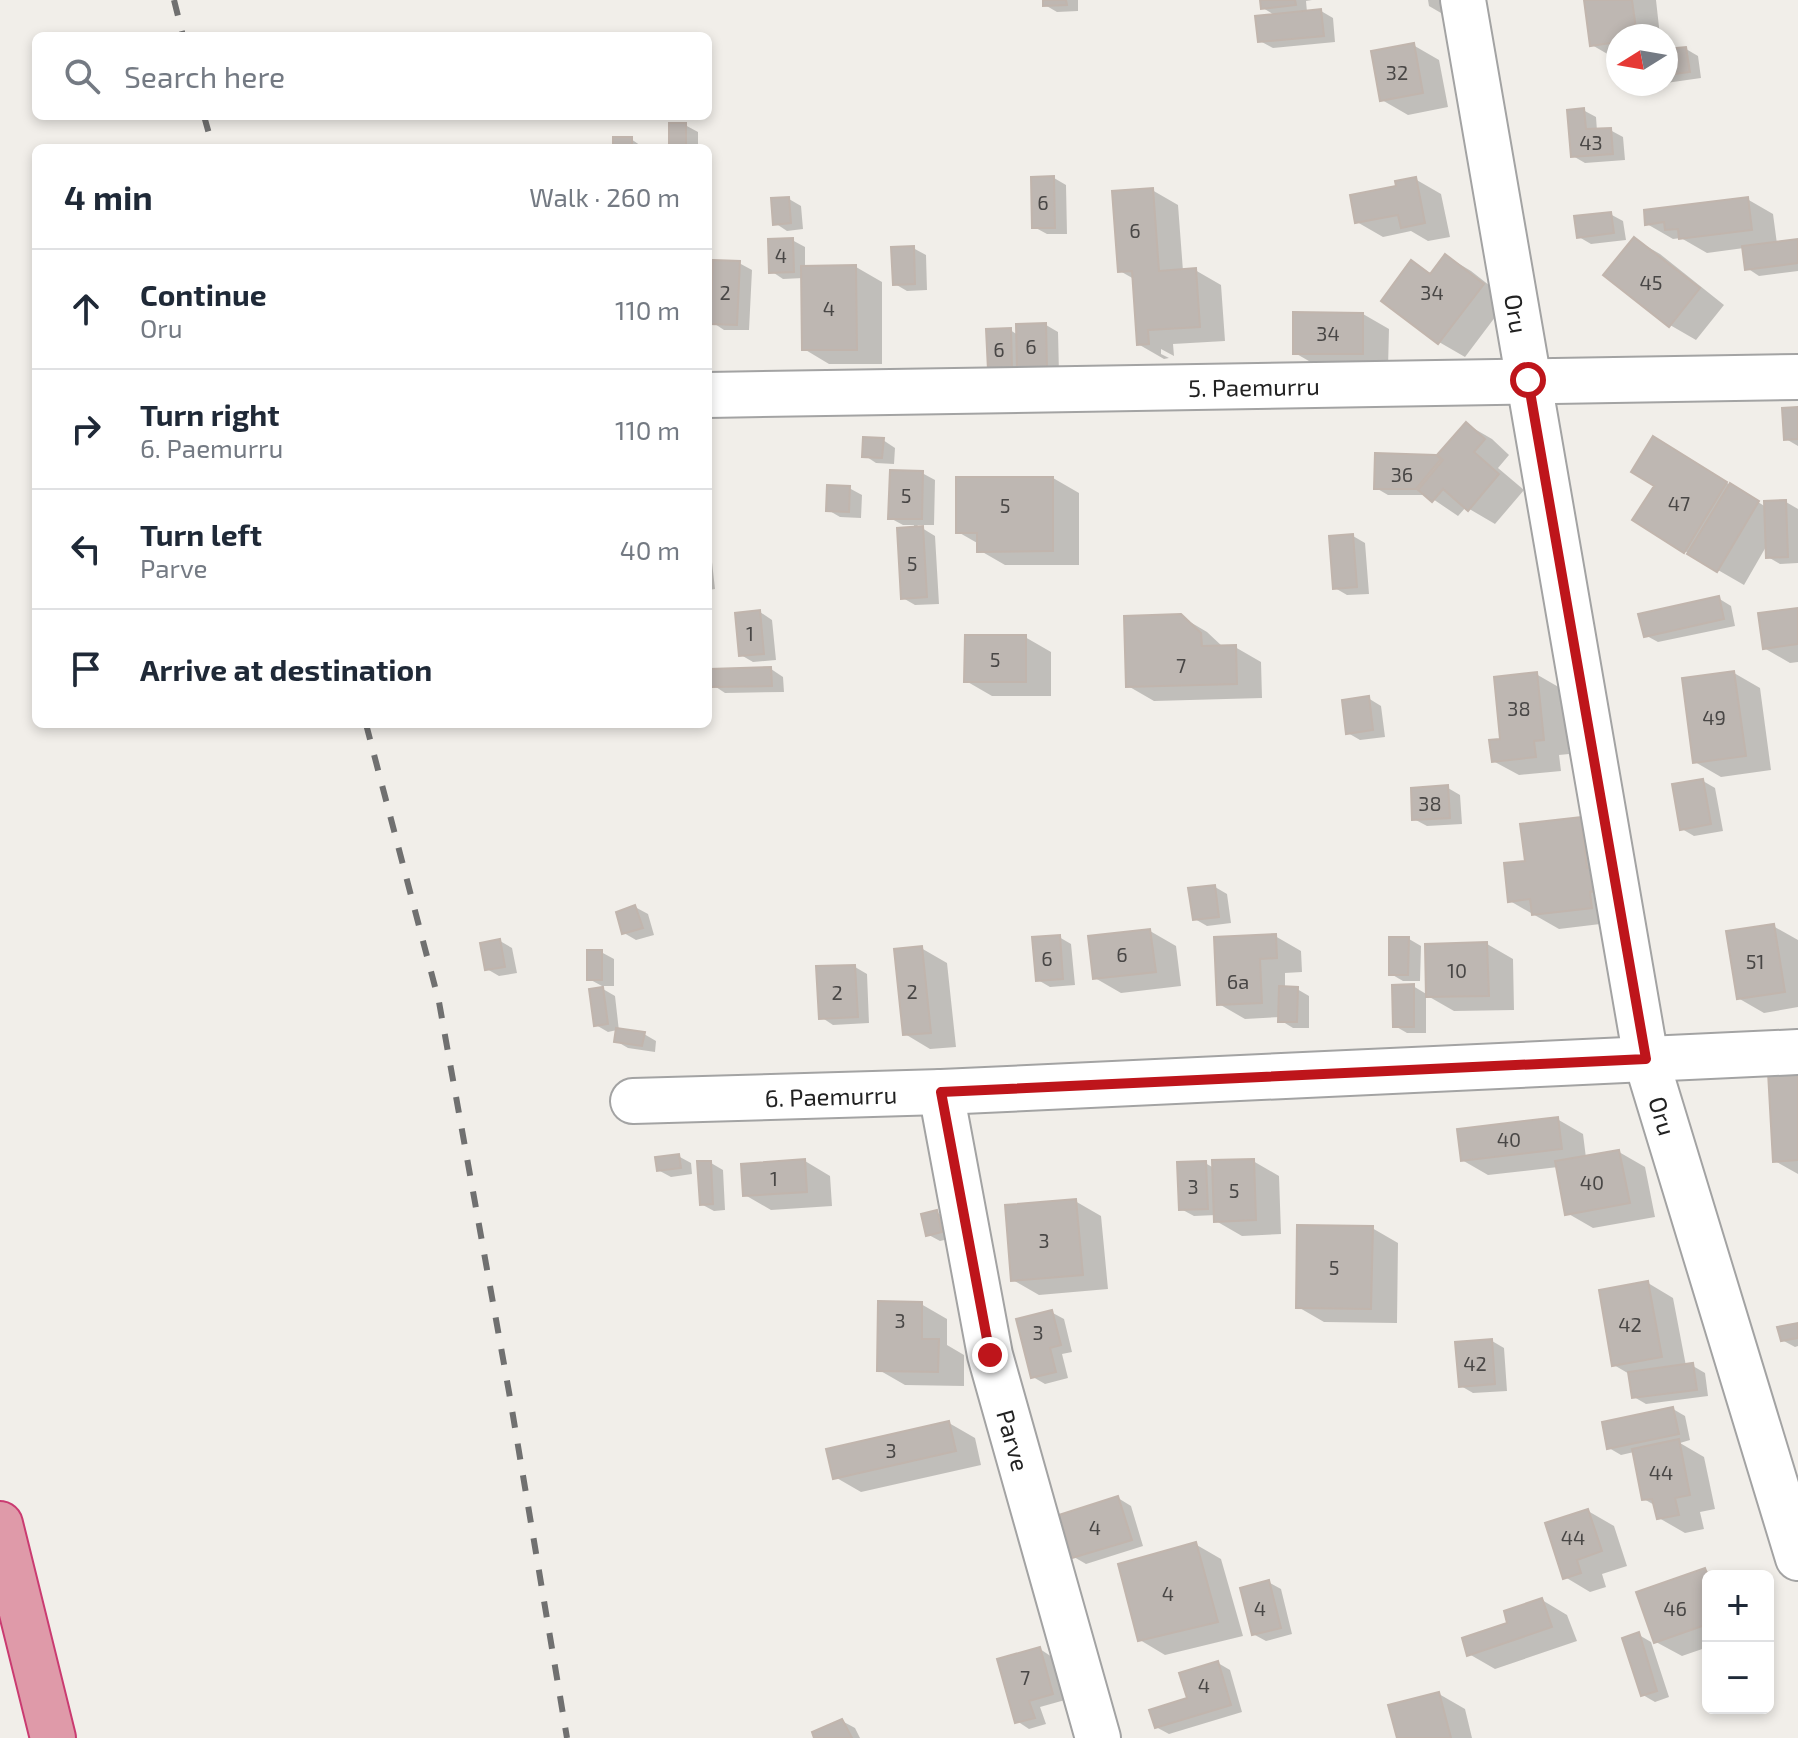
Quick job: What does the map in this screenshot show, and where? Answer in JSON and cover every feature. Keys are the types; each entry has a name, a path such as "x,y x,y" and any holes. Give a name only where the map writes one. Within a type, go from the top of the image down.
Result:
{"highway":[{"path":"0,1524 53,1738"}],"street":[{"name":"Oru","path":"1463,0 1646,1059 1798,1558"},
{"name":"5. Paemurru","path":"712,395 1798,377"},
{"name":"6. Paemurru","path":"633,1101 941,1092 1798,1052"},
{"name":"Parve","path":"941,1092 990,1355 1098,1738"}],"building":[{"path":"1043,0 1066,0 1067,5 1043,6"},
{"path":"1260,0 1295,0 1296,5 1261,9"},
{"path":"1584,0 1632,0 1635,24 1606,24 1606,44 1590,46"},
{"path":"1321,9 1324,36 1258,42 1255,16"},
{"path":"1414,43 1423,93 1380,101 1371,51"},
{"path":"1686,47 1690,72 1678,74 1678,48"},
{"path":"1584,108 1586,129 1611,128 1613,154 1571,157 1567,110"},
{"path":"669,123 686,123 686,144 669,144"},
{"path":"613,137 632,137 632,144 613,144"},
{"path":"1054,176 1055,228 1032,228 1031,177"},
{"path":"1416,177 1425,223 1401,228 1398,215 1355,223 1350,195 1396,186 1395,181"},
{"path":"1153,188 1159,271 1196,268 1200,327 1148,330 1149,344 1137,345 1132,271 1118,272 1112,191"},
{"path":"789,197 791,223 773,225 771,198"},
{"path":"1748,197 1752,230 1679,239 1678,229 1665,230 1664,222 1645,225 1644,210"},
{"path":"1611,212 1614,233 1577,238 1574,216"},
{"path":"1634,237 1700,288 1669,327 1603,275"},
{"path":"793,238 794,272 769,273 768,239"},
{"path":"1798,239 1798,263 1745,270 1742,246"},
{"path":"914,246 915,284 893,285 891,247"},
{"path":"1445,254 1484,284 1438,344 1381,301 1411,260 1430,274"},
{"path":"713,260 740,261 737,325 712,324"},
{"path":"856,265 857,350 802,350 801,266"},
{"path":"1293,312 1363,313 1363,354 1293,354"},
{"path":"1046,323 1047,368 1017,369 1016,324"},
{"path":"1011,328 1012,369 988,370 986,329"},
{"path":"1798,407 1798,439 1784,440 1782,408"},
{"path":"1466,422 1485,439 1474,452 1499,474 1468,511 1443,489 1432,502 1418,490 1443,460 1437,455"},
{"path":"1653,436 1727,482 1684,553 1632,520 1654,486 1631,472"},
{"path":"863,437 884,438 882,458 862,457"},
{"path":"1375,453 1436,455 1441,459 1416,489 1374,489"},
{"path":"890,470 923,471 922,519 888,519"},
{"path":"956,477 1053,477 1053,551 977,552 977,533 956,533"},
{"path":"1730,483 1759,501 1717,572 1687,554"},
{"path":"827,485 850,486 849,512 826,511"},
{"path":"1786,500 1788,557 1766,558 1764,501"},
{"path":"923,526 927,597 901,599 897,528"},
{"path":"1353,534 1357,587 1333,589 1329,536"},
{"path":"1719,596 1724,619 1644,637 1638,614"},
{"path":"1798,608 1798,644 1763,649 1758,613"},
{"path":"760,610 764,654 739,656 735,613"},
{"path":"1181,614 1201,633 1202,646 1236,645 1237,684 1126,687 1124,616"},
{"path":"965,635 1026,635 1026,682 964,682"},
{"path":"771,667 772,686 712,687 712,669"},
{"path":"1734,671 1746,756 1693,763 1682,678"},
{"path":"1537,672 1544,740 1534,741 1536,757 1492,762 1489,740 1500,739 1494,677"},
{"path":"1369,696 1373,730 1346,734 1342,700"},
{"path":"1703,779 1711,824 1680,830 1672,784"},
{"path":"1448,785 1450,818 1412,820 1411,788"},
{"path":"1581,817 1587,868 1597,867 1600,891 1590,892 1592,908 1532,915 1530,899 1508,902 1504,863 1525,861 1520,824"},
{"path":"1215,885 1219,917 1193,920 1188,888"},
{"path":"635,905 643,928 622,934 616,912"},
{"path":"1774,924 1785,992 1737,999 1726,931"},
{"path":"1150,929 1156,972 1093,979 1088,936"},
{"path":"1276,934 1277,958 1260,959 1262,1003 1217,1005 1214,937"},
{"path":"1060,935 1063,979 1036,981 1032,937"},
{"path":"1389,937 1409,937 1408,975 1389,975"},
{"path":"500,939 505,967 485,970 480,943"},
{"path":"1487,942 1489,996 1426,997 1425,944"},
{"path":"922,946 931,1033 903,1035 894,949"},
{"path":"587,950 602,950 602,980 587,980"},
{"path":"855,965 858,1017 819,1019 816,966"},
{"path":"1414,984 1414,1027 1393,1027 1392,985"},
{"path":"1279,986 1298,987 1297,1022 1278,1022"},
{"path":"603,987 608,1024 594,1026 589,989"},
{"path":"616,1028 645,1032 642,1046 614,1042"},
{"path":"1798,1070 1798,1160 1773,1162 1768,1072"},
{"path":"1558,1117 1562,1149 1461,1161 1457,1129"},
{"path":"1619,1150 1630,1203 1565,1215 1555,1161"},
{"path":"679,1154 681,1168 657,1171 655,1157"},
{"path":"805,1159 807,1192 743,1196 741,1164"},
{"path":"1254,1159 1256,1220 1214,1222 1212,1160"},
{"path":"697,1161 711,1161 713,1204 700,1205"},
{"path":"1206,1161 1208,1209 1179,1210 1177,1162"},
{"path":"1076,1199 1083,1275 1011,1281 1005,1205"},
{"path":"937,1210 942,1232 926,1236 921,1214"},
{"path":"1297,1225 1373,1226 1371,1309 1296,1308"},
{"path":"1648,1281 1662,1357 1612,1366 1599,1290"},
{"path":"878,1301 922,1302 922,1339 939,1339 938,1372 877,1371"},
{"path":"1052,1310 1061,1345 1050,1348 1056,1372 1031,1378 1016,1319"},
{"path":"1798,1323 1798,1338 1781,1341 1777,1327"},
{"path":"1492,1339 1495,1384 1459,1387 1455,1342"},
{"path":"1693,1363 1697,1390 1632,1398 1628,1372"},
{"path":"1673,1407 1679,1434 1607,1449 1602,1422"},
{"path":"949,1421 956,1451 833,1479 826,1449"},
{"path":"1679,1439 1690,1495 1675,1498 1679,1515 1657,1519 1652,1499 1642,1500 1632,1449"},
{"path":"1118,1496 1132,1540 1072,1558 1059,1515"},
{"path":"1588,1509 1602,1551 1577,1560 1581,1573 1563,1579 1545,1523"},
{"path":"1196,1542 1218,1622 1138,1641 1118,1564"},
{"path":"1705,1568 1702,1570 1702,1626 1654,1643 1636,1592"},
{"path":"1269,1580 1281,1628 1252,1635 1240,1588"},
{"path":"1542,1598 1552,1627 1467,1656 1462,1638 1507,1623 1504,1611"},
{"path":"1639,1632 1657,1691 1641,1696 1622,1638"},
{"path":"1040,1647 1053,1694 1029,1701 1035,1718 1015,1723 997,1659"},
{"path":"1218,1661 1231,1705 1155,1728 1149,1710 1187,1698 1179,1673"},
{"path":"1439,1692 1451,1738 1397,1738 1388,1705"},
{"path":"842,1719 852,1738 814,1738 812,1732"}],"railway":[{"path":"174,0 182,32"},
{"path":"205,120 212,144"},
{"path":"367,728 439,1002 567,1738"}],"route":[{"path":"990,1355 941,1092 1646,1059 1528,380"}]}
